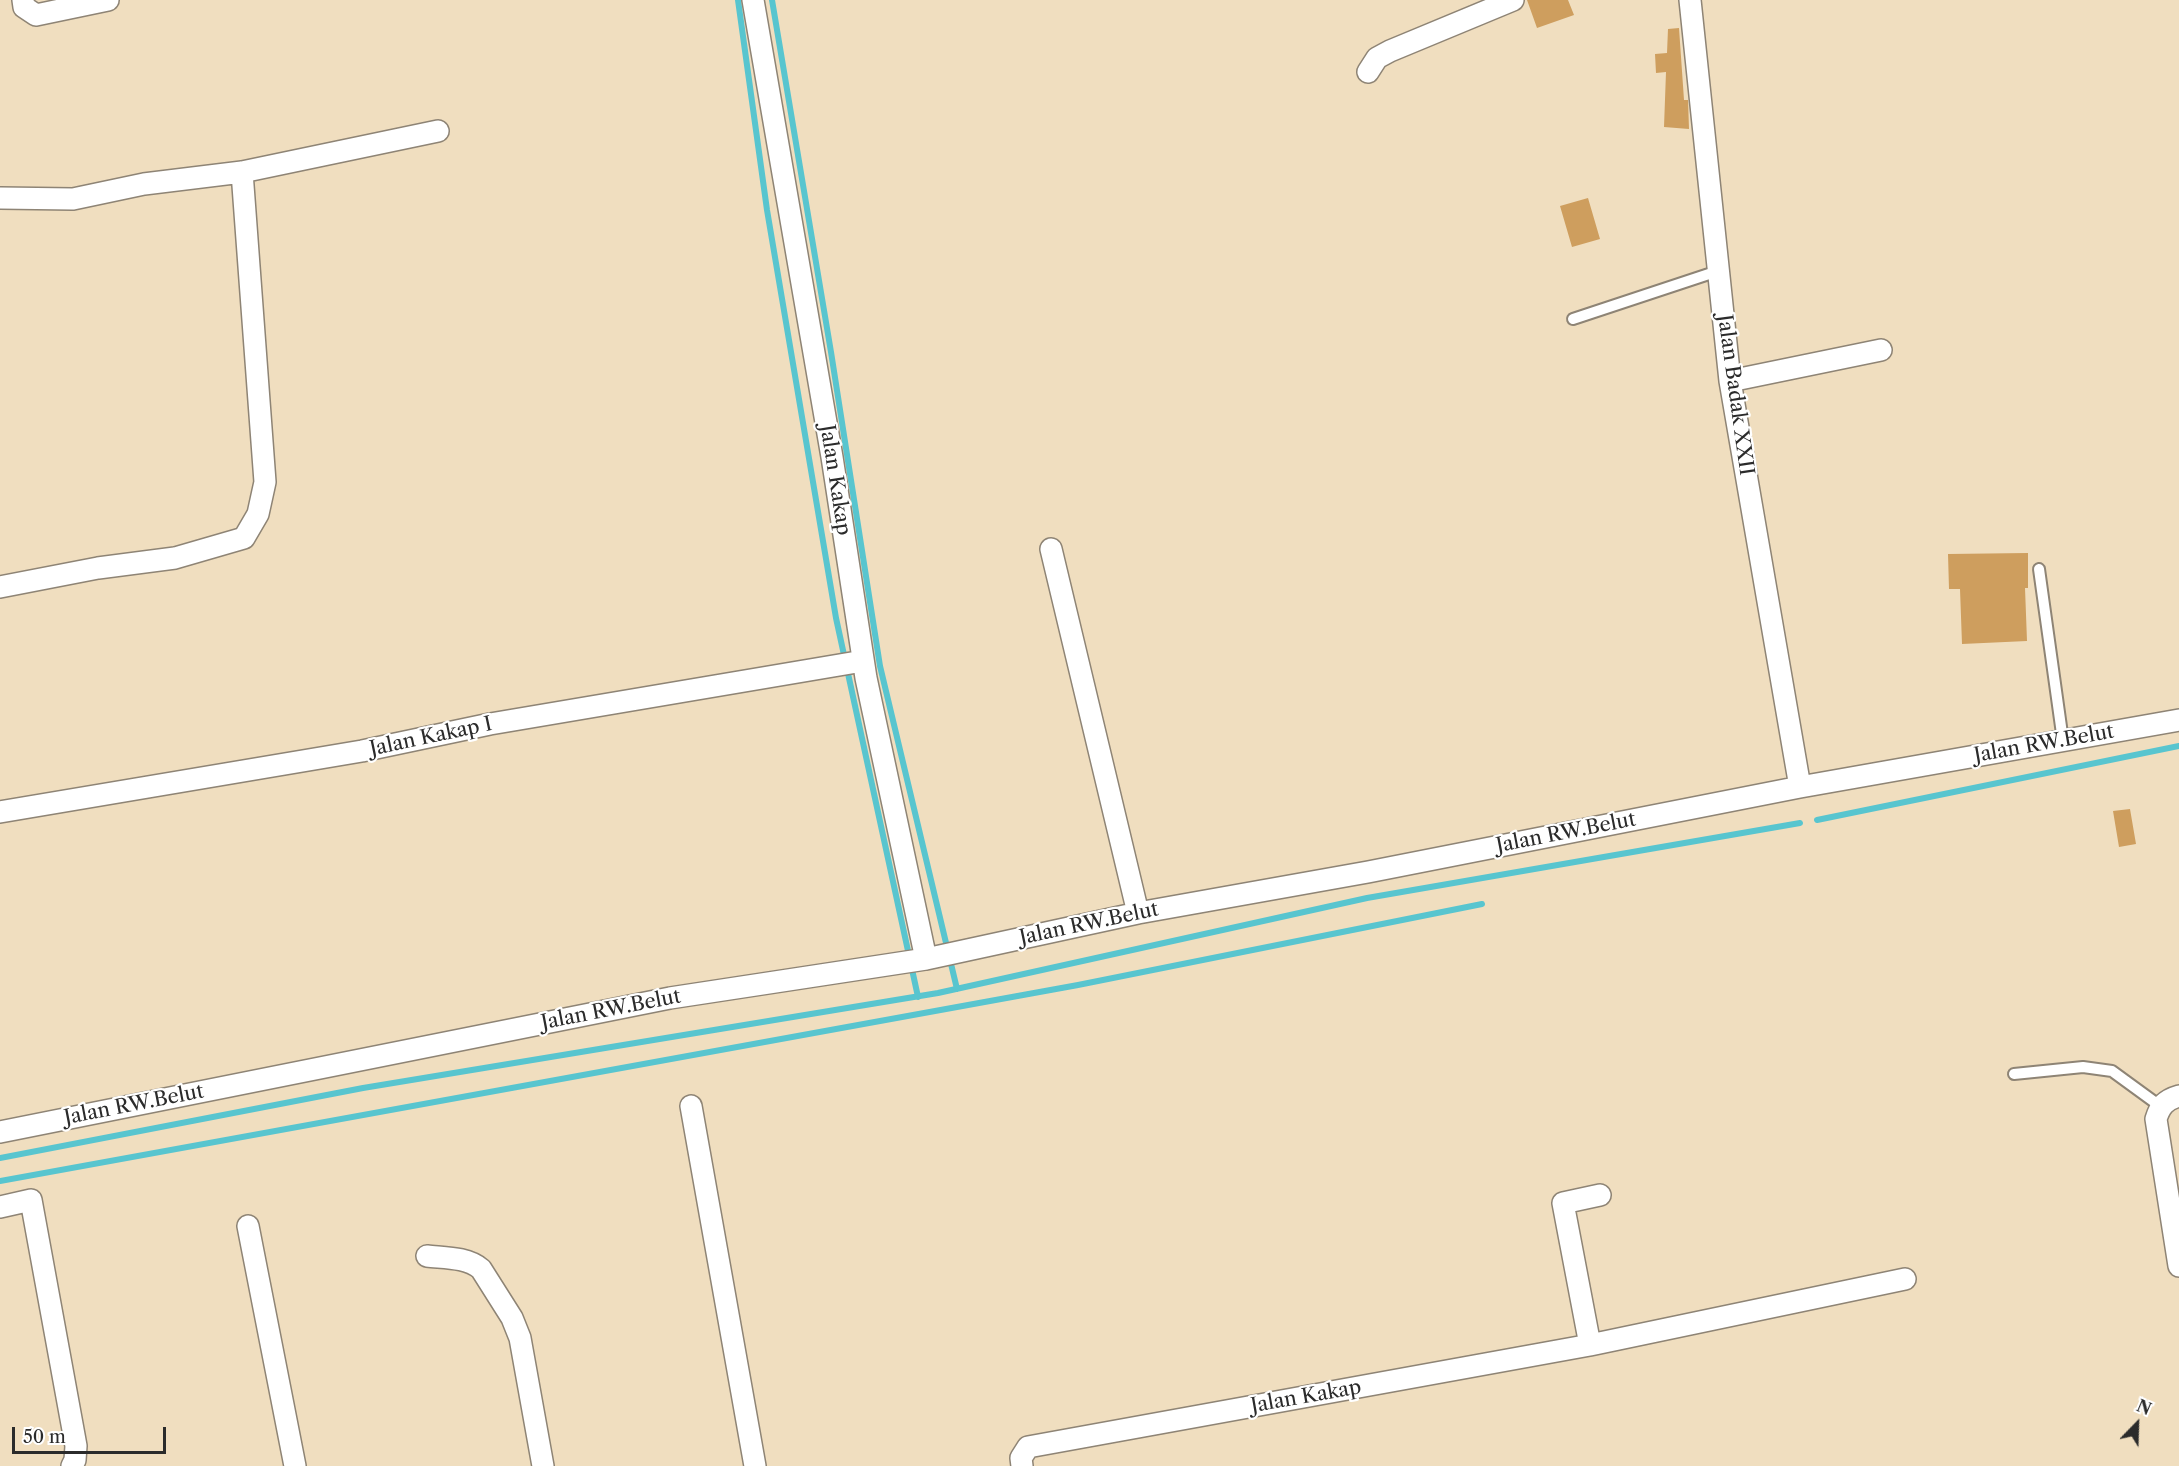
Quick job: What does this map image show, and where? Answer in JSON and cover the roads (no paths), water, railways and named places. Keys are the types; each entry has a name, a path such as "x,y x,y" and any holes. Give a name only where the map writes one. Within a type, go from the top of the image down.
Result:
{"street":[{"path":"23,0 24,7 36,15 108,0"},
{"name":"Jalan Kakap","path":"753,0 832,457 863,661 927,959"},
{"path":"1368,72 1377,58 1390,51 1513,0"},
{"name":"Jalan Badak XXII","path":"1690,0 1701,85 1730,381 1800,787"},
{"path":"0,198 73,200 144,184 242,172 438,131"},
{"path":"0,587 99,568 175,558 244,538 254,522 265,482 242,172"},
{"path":"1730,381 1881,350"},
{"path":"1051,549 1138,913"},
{"name":"Jalan Kakap I","path":"0,812 362,751 490,724 863,661"},
{"name":"Jalan RW.Belut","path":"0,1132 670,998 927,959 1138,913 1368,872 1800,787 2179,720"},
{"path":"2179,1096 2169,1099 2160,1106 2156,1119 2175,1225 2179,1266"},
{"path":"691,1106 755,1466"},
{"path":"1600,1195 1563,1203 1597,1344 1905,1279"},
{"path":"0,1207 31,1200 76,1446 72,1466"},
{"path":"248,1226 295,1466"},
{"path":"427,1256 469,1261 475,1264 481,1269 512,1318 520,1338 543,1466"},
{"name":"Jalan Kakap","path":"1022,1466 1021,1458 1028,1447 1597,1344"}],"lane":[{"path":"1573,319 1718,271"},
{"path":"2040,569 2063,741"},
{"path":"2014,1074 2083,1067 2112,1071 2160,1106"}],"waterway":[{"path":"738,0 767,210 836,618 918,997"},
{"path":"772,0 831,352 880,666 957,989"},
{"path":"1817,820 2179,746"},
{"path":"0,1158 363,1088 938,993 1367,898 1800,823"},
{"path":"0,1181 1078,985 1482,904"}]}
